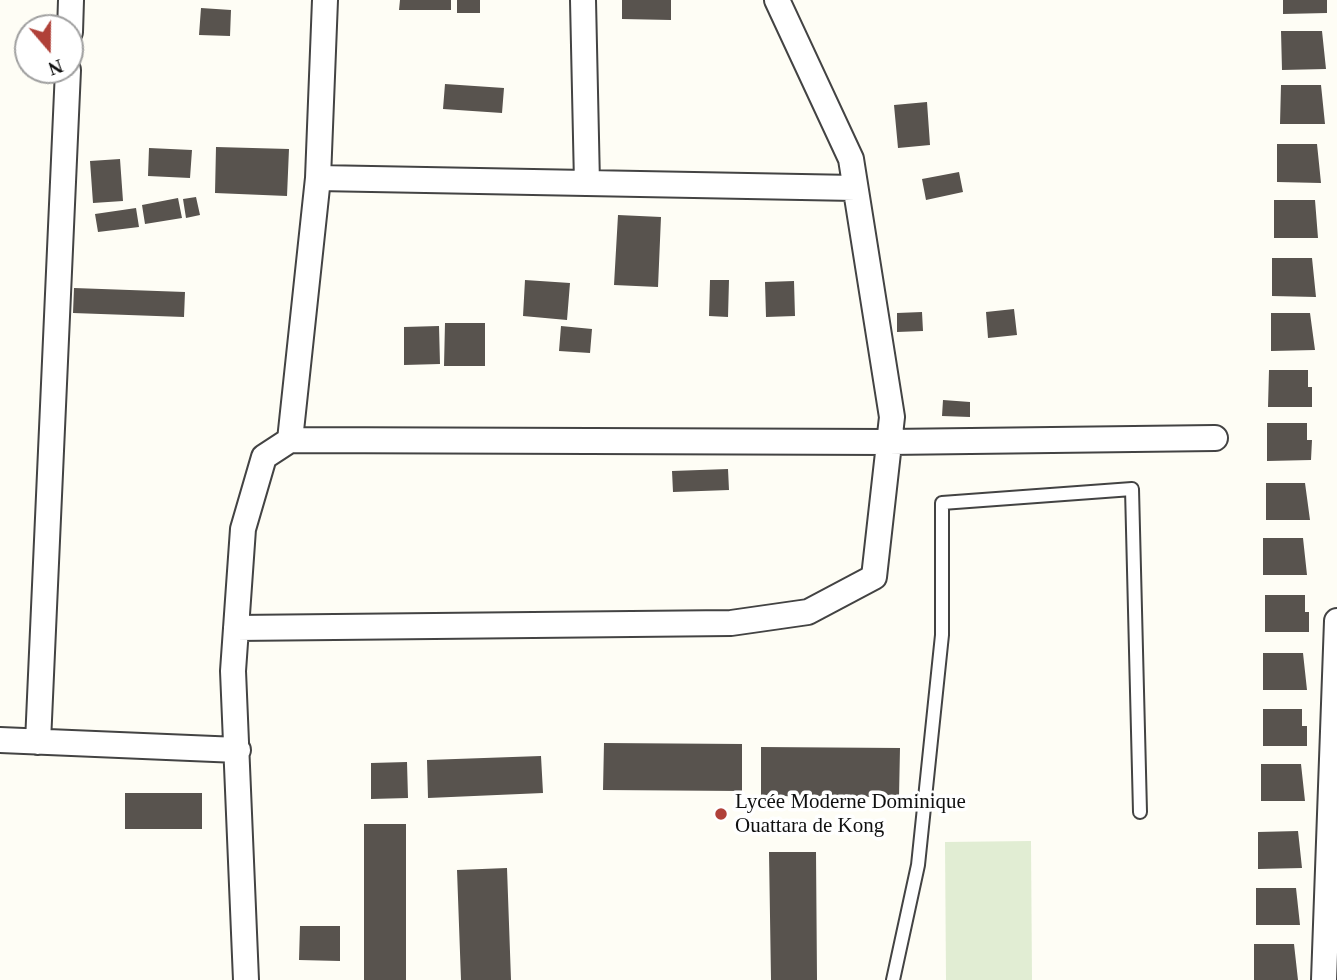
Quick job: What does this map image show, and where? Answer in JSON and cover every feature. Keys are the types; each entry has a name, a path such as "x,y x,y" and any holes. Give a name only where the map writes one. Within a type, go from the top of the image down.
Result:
{"street":[{"path":"290,440 318,178 325,0"},
{"path":"583,0 587,183"},
{"path":"236,628 731,623 808,612 874,577 892,417 851,159 777,0"},
{"path":"38,742 67,84"},
{"path":"318,178 855,188"},
{"path":"246,980 233,671 243,529 264,457 290,440 889,442 1215,438"},
{"path":"1324,980 1331,888 1337,621"},
{"path":"0,740 238,750"}],"lane":[{"path":"893,980 918,865 941,648 942,503 1132,489 1140,811"}],"green space":[{"path":"1031,841 1032,980 946,980 945,842"}],"building":[{"path":"400,0 451,0 451,10 399,10"},
{"path":"457,0 480,0 480,13 457,13"},
{"path":"622,0 671,0 671,20 622,19"},
{"path":"1283,0 1327,0 1327,13 1283,14"},
{"path":"201,8 231,10 230,36 199,35"},
{"path":"1281,31 1322,31 1326,69 1282,70"},
{"path":"445,84 504,88 502,113 443,109"},
{"path":"1281,85 1321,85 1325,124 1280,124"},
{"path":"927,102 930,145 898,148 894,105"},
{"path":"1277,144 1317,144 1321,183 1277,182"},
{"path":"216,147 289,149 287,196 215,193"},
{"path":"149,148 192,150 190,178 148,176"},
{"path":"120,159 123,201 93,203 90,161"},
{"path":"959,172 963,192 926,200 922,179"},
{"path":"196,197 200,215 186,218 183,199"},
{"path":"178,198 182,218 145,224 142,205"},
{"path":"1274,200 1315,200 1318,238 1274,238"},
{"path":"136,208 139,227 98,232 95,214"},
{"path":"618,215 661,217 658,287 614,285"},
{"path":"1272,258 1312,258 1316,297 1272,296"},
{"path":"525,280 570,283 567,320 523,316"},
{"path":"710,280 729,280 728,317 709,316"},
{"path":"794,281 795,316 766,317 765,282"},
{"path":"74,288 185,292 184,317 73,313"},
{"path":"1014,309 1017,335 988,338 986,312"},
{"path":"922,312 923,331 897,332 897,313"},
{"path":"1271,313 1310,313 1315,350 1271,351"},
{"path":"445,323 485,323 485,366 444,366"},
{"path":"439,326 440,364 404,365 404,327"},
{"path":"561,326 592,329 590,353 559,351"},
{"path":"1269,370 1308,370 1308,387 1312,387 1312,407 1268,407"},
{"path":"943,400 970,402 970,417 942,416"},
{"path":"1267,423 1307,423 1307,440 1312,440 1311,460 1267,461"},
{"path":"728,469 729,490 673,492 672,471"},
{"path":"1266,483 1305,483 1310,520 1266,520"},
{"path":"1263,538 1303,538 1307,575 1263,575"},
{"path":"1265,595 1305,595 1305,612 1309,612 1309,632 1265,632"},
{"path":"1263,653 1303,653 1307,690 1263,690"},
{"path":"1263,709 1302,709 1302,726 1307,726 1307,746 1263,746"},
{"path":"604,743 742,744 742,791 603,790"},
{"path":"761,747 900,748 899,797 761,796"},
{"path":"541,756 543,793 428,798 427,760"},
{"path":"407,762 408,798 371,799 371,763"},
{"path":"1261,764 1301,764 1305,801 1261,801"},
{"path":"125,793 202,793 202,829 125,829"},
{"path":"364,824 406,824 406,980 364,980"},
{"path":"1298,831 1302,868 1258,869 1258,832"},
{"path":"769,852 816,852 817,980 771,980"},
{"path":"507,868 511,980 461,980 457,870"},
{"path":"1256,888 1296,888 1300,925 1256,925"},
{"path":"300,926 340,926 340,961 299,960"},
{"path":"1254,944 1294,944 1298,980 1254,980"}],"place":[{"name":"Lycée Moderne Dominique Ouattara de Kong","path":"721,814"}]}
